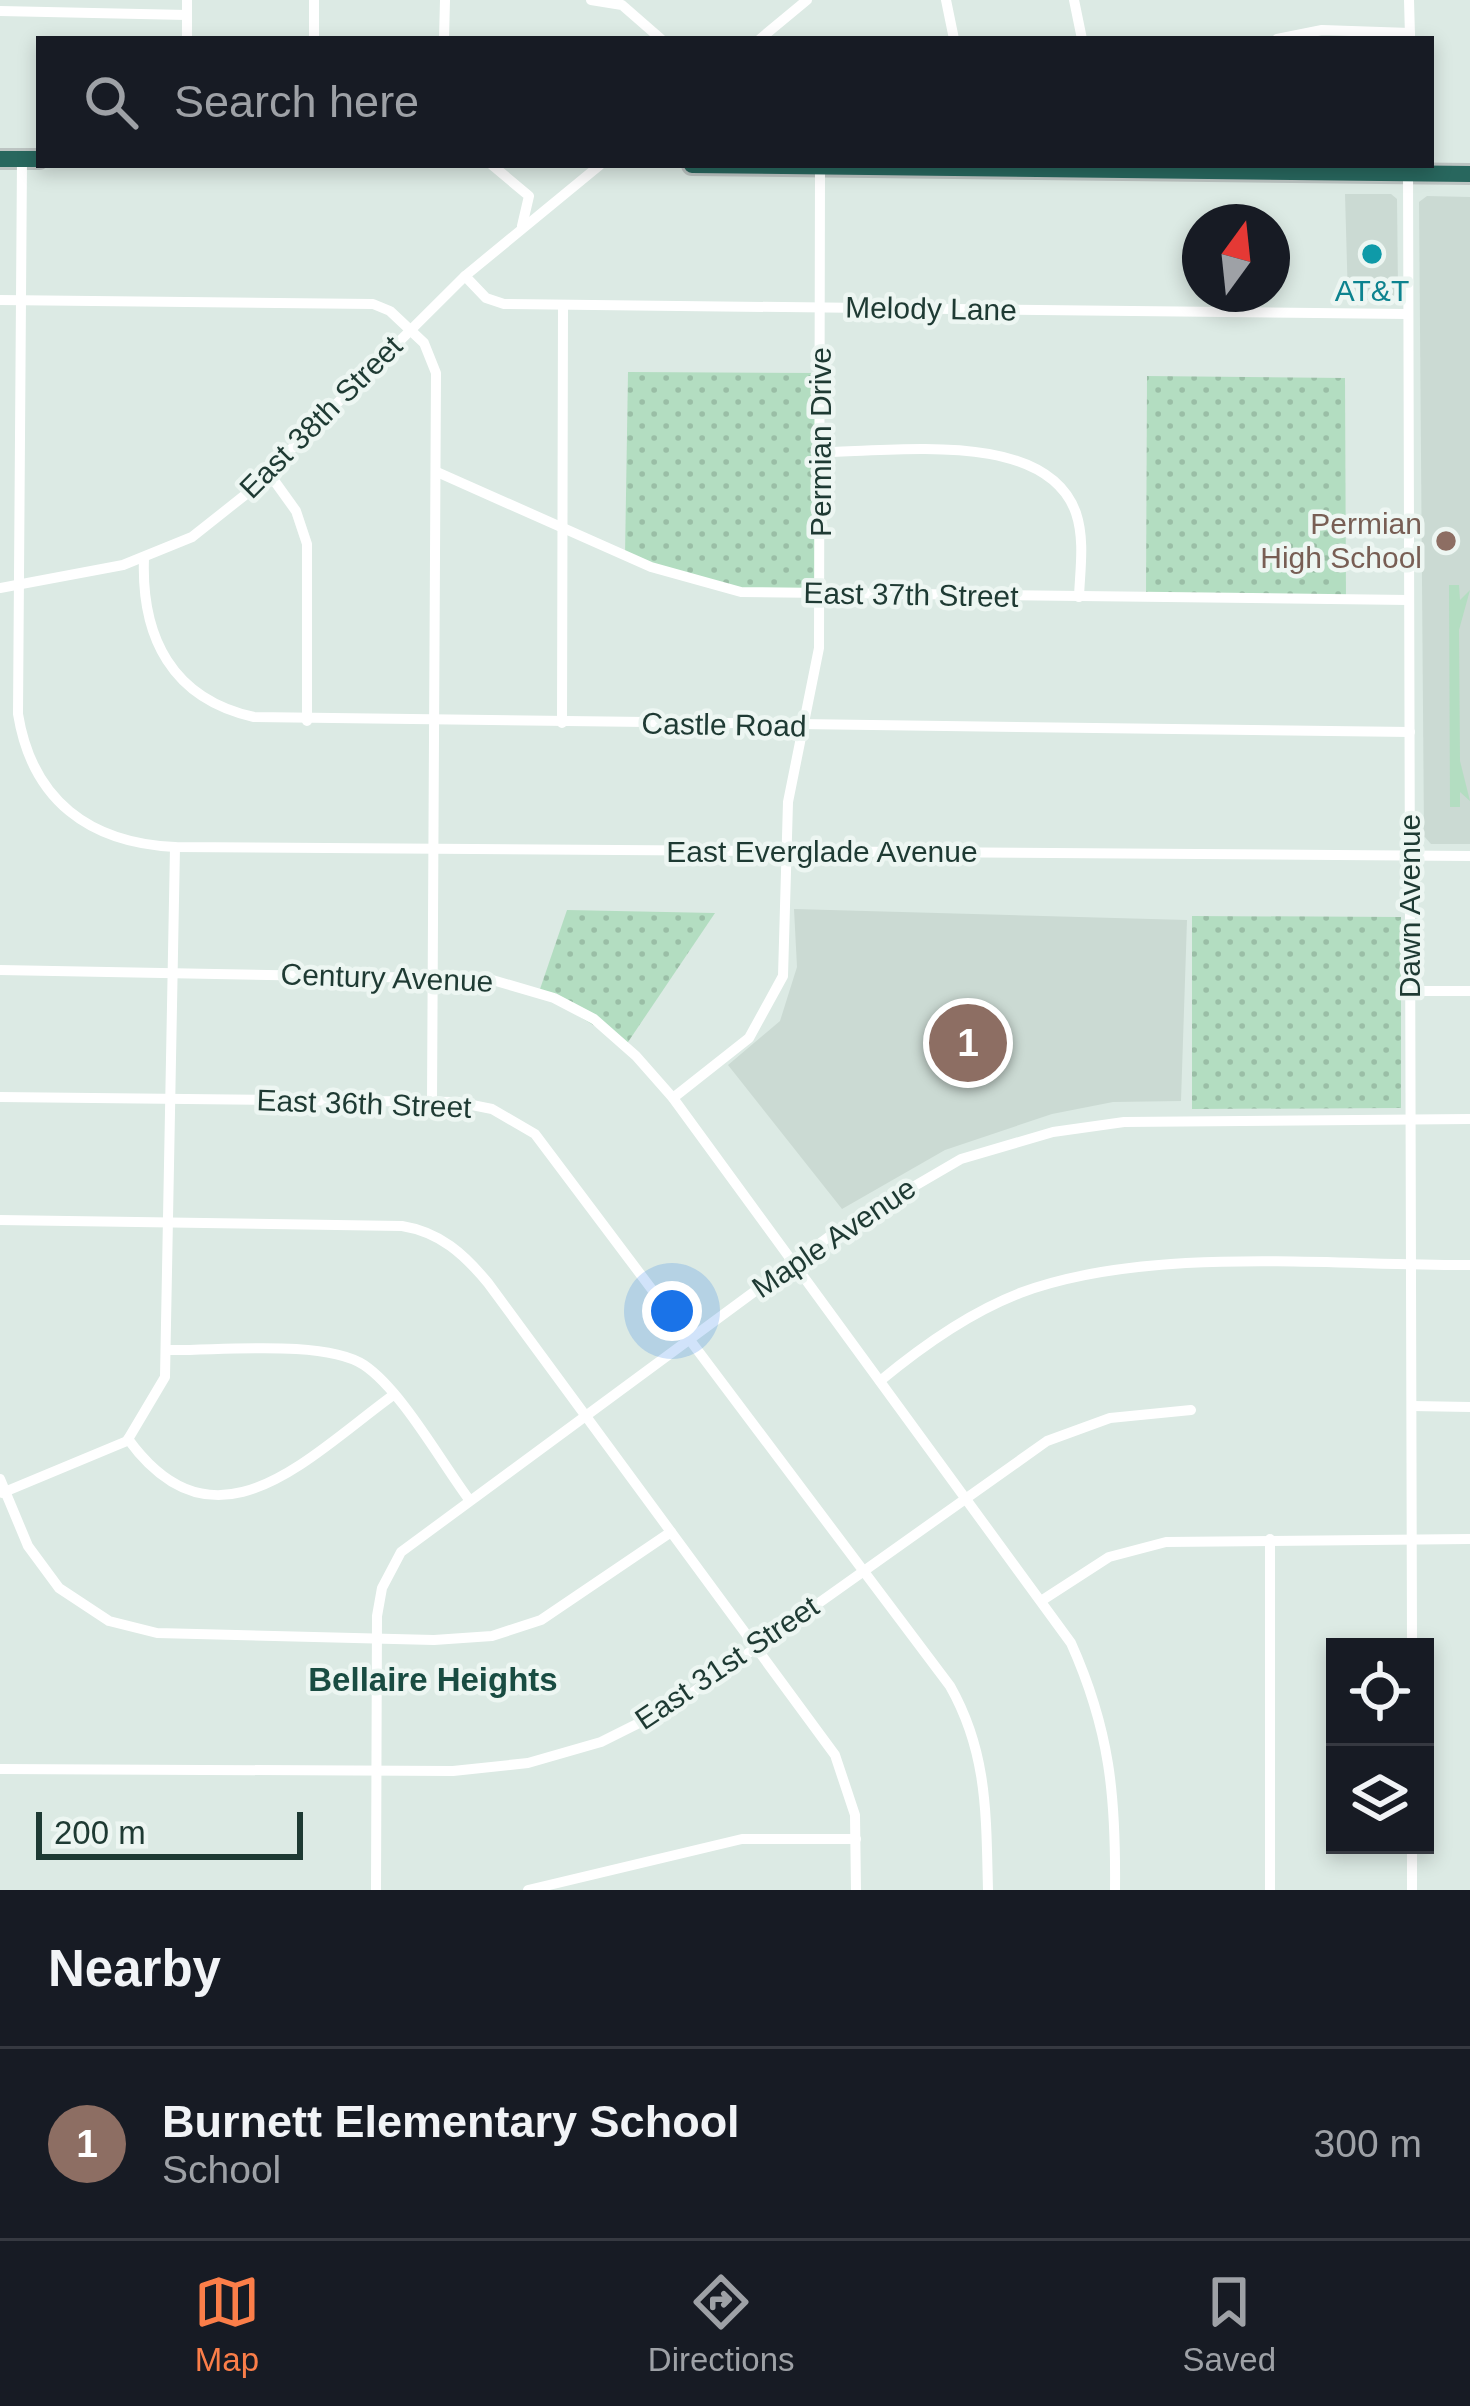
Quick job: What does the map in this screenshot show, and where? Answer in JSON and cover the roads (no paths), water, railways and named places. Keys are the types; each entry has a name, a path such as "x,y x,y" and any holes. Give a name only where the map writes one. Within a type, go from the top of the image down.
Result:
{"highway":[{"path":"0,159 30,159"},
{"path":"1214,168 1470,174"}],"street":[{"path":"188,0 188,36"},
{"path":"314,0 314,36"},
{"path":"444,36 445,0"},
{"path":"591,0 622,5 658,36"},
{"path":"764,36 807,0"},
{"path":"946,0 953,36"},
{"path":"1074,0 1081,36"},
{"path":"1292,36 1322,30 1410,36 1409,0"},
{"path":"0,11 188,15"},
{"name":"East Everglade Avenue","path":"30,159 22,300 18,714 23,745 42,787 86,827 143,846 175,847 1470,856"},
{"path":"496,168 529,196 521,230"},
{"name":"East 38th Street","path":"0,588 145,558 192,537 268,472 465,276 596,168"},
{"name":"Permian Drive","path":"673,1098 749,1038 775,998 786,952 788,802 819,648 820,168"},
{"name":"Dawn Avenue","path":"1408,169 1412,1638"},
{"name":"Melody Lane","path":"465,276 493,302 563,305 1408,314"},
{"path":"0,300 362,302 384,308 430,353 436,373 437,472 432,1101"},
{"path":"562,723 563,305"},
{"path":"820,452 989,454 1039,467 1058,483 1077,517 1079,597"},
{"path":"268,472 296,511 307,544 307,721"},
{"name":"East 37th Street","path":"437,472 696,584 741,592 1409,600"},
{"name":"Castle Road","path":"145,558 150,630 181,680 235,713 307,721 1410,732"},
{"path":"3,1493 128,1439 157,1398 169,1350 175,847"},
{"name":"Century Avenue","path":"0,970 433,975 512,983 574,1007 626,1045 673,1098 1071,1643 1105,1735 1115,1816 1115,1890"},
{"path":"1411,991 1470,991"},
{"name":"East 36th Street","path":"0,1097 432,1101 492,1109 535,1134 691,1338 968,1717 986,1784 988,1890"},
{"name":"Maple Avenue","path":"376,1890 376,1639 379,1598 394,1562 419,1534 793,1262 896,1192 962,1159 1021,1139 1167,1120 1470,1119"},
{"path":"0,1220 368,1224 430,1232 459,1252 488,1282 835,1755 851,1794 856,1890"},
{"path":"880,1381 968,1318 1073,1277 1160,1266 1470,1265"},
{"path":"169,1350 336,1354 367,1367 468,1498"},
{"path":"128,1439 155,1472 177,1487 229,1498 262,1486 392,1396"},
{"path":"1412,1406 1470,1407"},
{"name":"East 31st Street","path":"0,1769 376,1772 528,1763 602,1742 675,1705 964,1496 1067,1431 1110,1418 1191,1410"},
{"path":"0,1479 47,1575 76,1603 109,1621 158,1634 476,1638 518,1629 579,1597 671,1532"},
{"path":"1270,1539 1270,1890"},
{"path":"1041,1601 1072,1577 1127,1550 1192,1540 1470,1539"},
{"path":"528,1890 727,1842 856,1839"},
{"path":"1412,1854 1412,1890"}],"place":[{"name":"AT&T","path":"1372,254"},
{"name":"Permian High School","path":"1446,541"},
{"name":"Burnett Elementary School","path":"968,1043"}],"district":[{"name":"Bellaire Heights","path":"433,1679"}]}
